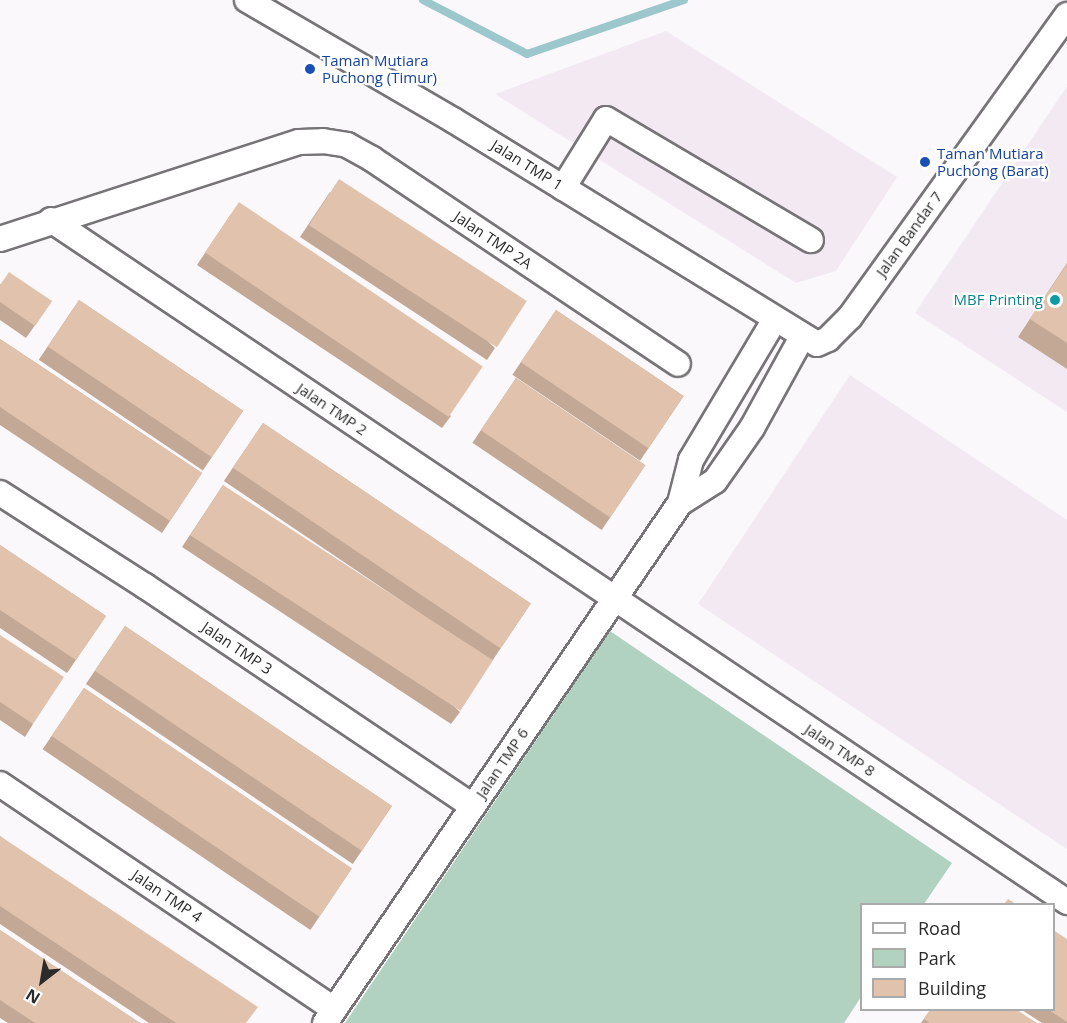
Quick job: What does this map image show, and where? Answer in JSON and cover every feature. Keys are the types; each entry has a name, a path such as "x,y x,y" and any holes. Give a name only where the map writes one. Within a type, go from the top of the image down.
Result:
{"street":[{"name":"Jalan TMP 1","path":"247,0 453,120 802,337"},
{"name":"Jalan Bandar 7","path":"802,337 817,344 828,339 850,317 1062,22"},
{"path":"563,188 606,119 811,240"},
{"name":"Jalan TMP 2A","path":"0,239 51,220 298,142 323,141 347,145 372,159 678,364"},
{"name":"Jalan TMP 2","path":"51,220 614,598"},
{"name":"Jalan TMP 6","path":"330,1016 680,503 691,460 775,319"},
{"name":"Jalan TMP 6","path":"680,503 715,481 752,428 802,337"},
{"name":"Jalan TMP 3","path":"0,493 155,593 473,806"},
{"name":"Jalan TMP 8","path":"614,598 1067,902"},
{"name":"Jalan TMP 4","path":"0,784 330,1016"}],"shaded area":[{"path":"666,31 897,177 836,271 796,283 495,94"},
{"path":"1067,86 1067,412 915,313"},
{"path":"850,375 1067,520 1067,849 698,604"}],"green space":[{"path":"610,631 952,863 925,903 860,903 860,999 844,1023 345,1023"}],"building":[{"path":"339,179 527,301 497,347 309,225"},
{"path":"239,202 483,366 449,417 205,253"},
{"path":"1067,264 1067,343 1030,319"},
{"path":"9,272 52,301 35,326 0,302 0,285"},
{"path":"79,300 243,411 212,457 48,346"},
{"path":"556,310 684,396 648,448 521,362"},
{"path":"0,339 202,473 170,521 0,407"},
{"path":"516,378 645,465 610,517 481,430"},
{"path":"263,423 531,604 501,648 233,468"},
{"path":"223,485 493,660 460,711 190,535"},
{"path":"0,545 106,616 76,660 0,610"},
{"path":"125,626 392,806 362,851 95,671"},
{"path":"0,635 64,677 33,724 0,702"},
{"path":"84,688 352,869 319,917 52,736"},
{"path":"0,836 258,1007 246,1023 176,1023 0,906"},
{"path":"0,930 140,1023 35,1023 0,1000"},
{"path":"1055,931 1067,939 1067,1022 1050,1011 1055,1011"},
{"path":"929,1011 1019,1011 1037,1023 930,1023 924,1019"}],"waterway":[{"path":"423,0 527,54 684,0"}],"place":[{"name":"Taman Mutiara Puchong (Timur)","path":"310,69"},
{"name":"Taman Mutiara Puchong (Barat)","path":"925,162"},
{"name":"MBF Printing","path":"1055,300"}]}
